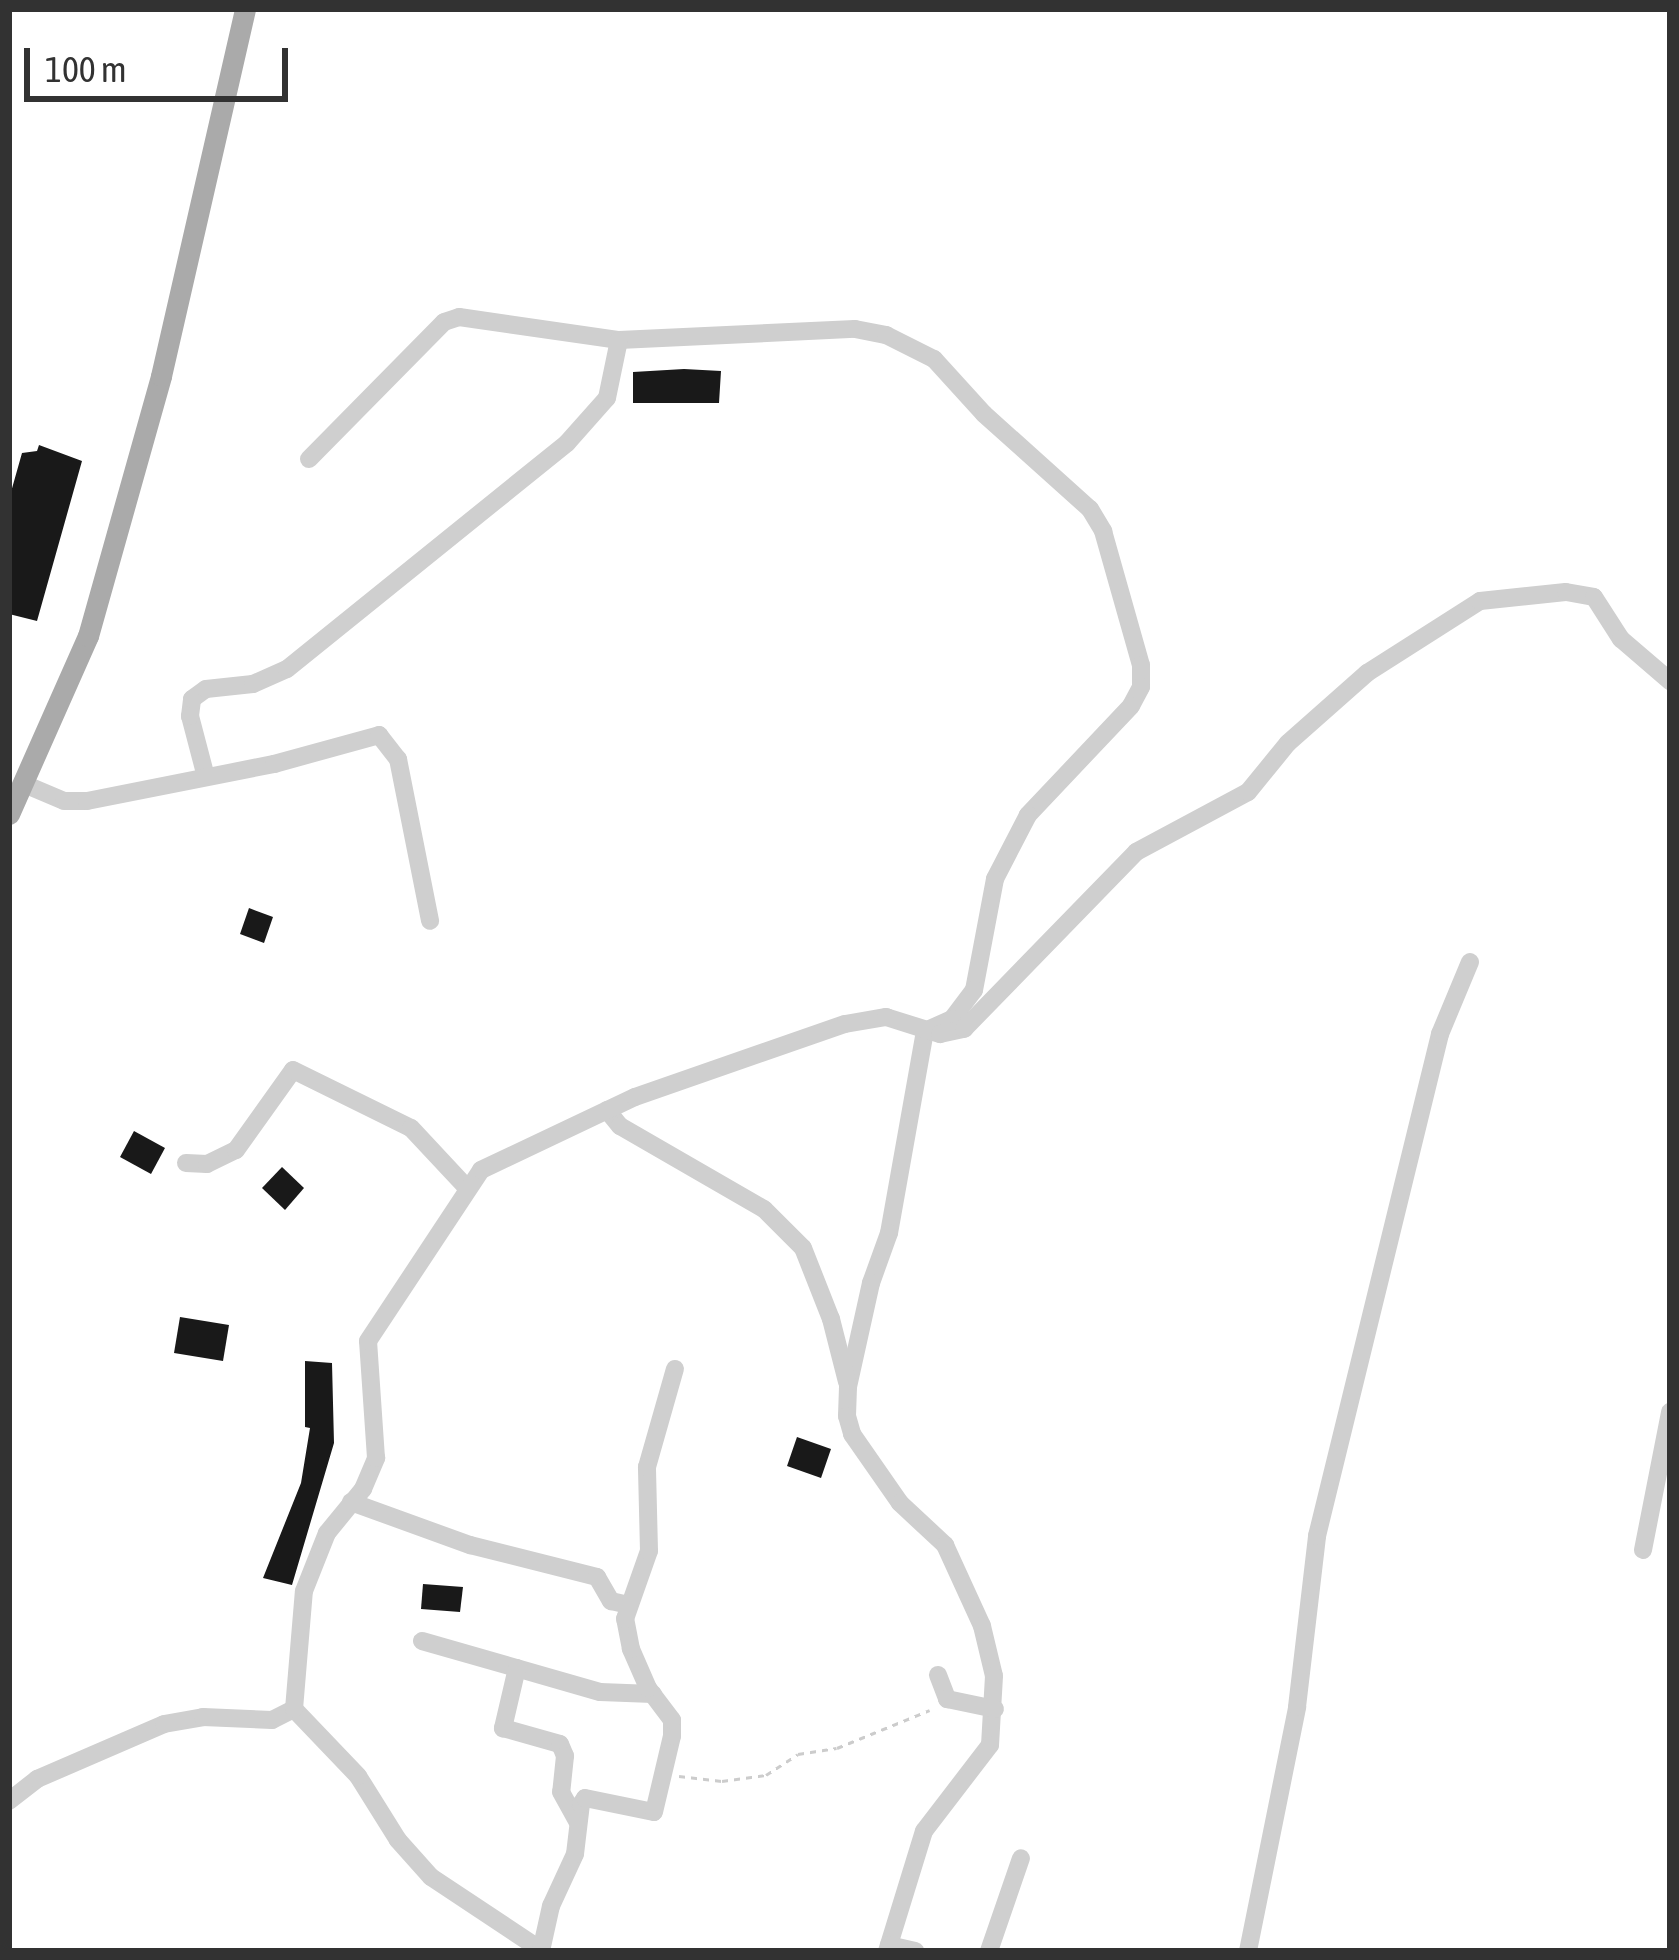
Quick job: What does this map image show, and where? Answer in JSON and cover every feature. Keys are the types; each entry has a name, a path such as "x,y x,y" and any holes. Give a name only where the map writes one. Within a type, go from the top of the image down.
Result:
{"main road":[{"path":"9,814 78,665 128,495 245,9"}],"street":[{"path":"309,459 452,319 467,316 619,340 818,327 886,335 943,367 984,414 1090,509 1103,531 1141,665 1142,687 1132,706 1028,815 995,879 974,990 952,1019 925,1031"},
{"path":"206,777 190,716 192,699 206,688 254,684 287,669 567,443 607,398 619,340"},
{"path":"675,1370 647,1467 649,1552 628,1605 627,1639 653,1694 672,1720 663,1774 654,1812 585,1798 572,1864 550,1906 541,1951 422,1868 358,1776 294,1709 304,1592 327,1533 373,1473 368,1341 481,1170 607,1110 866,1018 903,1021 925,1031 952,1034 964,1029 1136,852 1248,792 1288,743 1367,673 1480,601 1566,592 1594,597 1621,639 1670,681"},
{"path":"24,784 64,801 87,801 379,735 388,740 398,759 430,921"},
{"path":"1248,1951 1297,1707 1317,1536 1440,1034 1470,962"},
{"path":"915,1951 888,1948 924,1831 984,1758 995,1709 990,1651 951,1556 931,1527 900,1503 853,1434 847,1416 848,1387 871,1283 889,1233 891,1195 925,1031"},
{"path":"186,1163 206,1164 236,1150 292,1070 411,1128 467,1188"},
{"path":"607,1110 620,1126 764,1209 803,1248 831,1319 848,1387"},
{"path":"1643,1550 1670,1412"},
{"path":"351,1502 470,1545 597,1577 611,1601 628,1605"},
{"path":"422,1641 600,1692 653,1694"},
{"path":"517,1668 503,1728 560,1744 565,1756 561,1792 577,1821"},
{"path":"938,1675 947,1700 995,1709"},
{"path":"9,1801 38,1779 164,1724 203,1717 272,1720 294,1709"},
{"path":"988,1951 1021,1858"}],"path":[{"path":"663,1774 722,1781 766,1775 798,1754 837,1748 947,1700"}],"building":[{"path":"721,371 719,403 633,403 633,372"},
{"path":"39,445 82,461 37,621 9,614 9,499 22,453 37,451"},
{"path":"249,908 273,917 264,943 240,934"},
{"path":"134,1131 165,1148 151,1174 120,1157"},
{"path":"282,1167 304,1188 285,1210 262,1188"},
{"path":"180,1317 229,1325 223,1361 174,1353"},
{"path":"305,1361 332,1363 334,1443 292,1585 263,1578 301,1483 310,1428 305,1427"},
{"path":"797,1437 831,1449 821,1478 787,1466"},
{"path":"423,1584 463,1587 460,1612 421,1609"}]}
